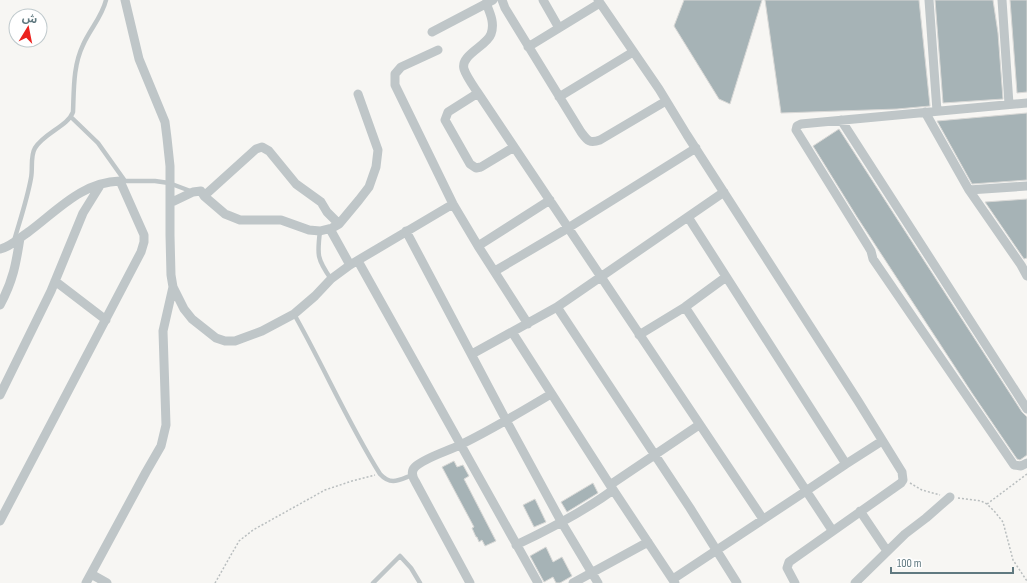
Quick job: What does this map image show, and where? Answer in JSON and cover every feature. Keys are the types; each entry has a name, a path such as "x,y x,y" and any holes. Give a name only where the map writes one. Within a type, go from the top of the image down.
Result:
{"street":[{"path":"125,0 138,60 165,122 169,152 171,276 173,286 184,309 192,319 216,338 225,341 242,339 262,331 294,314 315,296 330,279 406,231 453,204"},
{"path":"502,0 505,8 528,47 581,132 588,140 593,142 600,140 666,101"},
{"path":"543,0 559,28"},
{"path":"929,0 937,111"},
{"path":"1002,0 1009,104"},
{"path":"432,32 490,2 493,24 491,34 486,42 467,58 464,63 464,69 478,93 763,519"},
{"path":"528,47 599,2 660,89 666,101 882,441 901,468 904,475 901,483 832,530 789,562 787,568 795,583"},
{"path":"438,50 401,67 395,74 394,81 453,204 528,324"},
{"path":"560,97 633,52"},
{"path":"478,93 448,112 445,120 470,164 476,168 481,167 514,147"},
{"path":"170,203 193,192 201,191 204,196 225,214 240,220 280,220 309,230 320,231 330,229 339,224 368,187 376,167 378,150 358,94"},
{"path":"1027,103 801,124 797,126 796,130 871,251 873,259 1014,465 1020,466 1027,463"},
{"path":"925,112 969,190 1024,264 1027,276"},
{"path":"841,120 1027,409"},
{"path":"204,196 256,149 262,147 269,151 296,184 321,202 326,212 339,224"},
{"path":"494,271 568,228 696,148"},
{"path":"0,249 6,248 47,219 75,195 93,186 111,181 122,181 144,235 144,242 141,252 0,519"},
{"path":"0,395 55,281 83,213 101,184"},
{"path":"969,190 1027,186"},
{"path":"472,354 557,307 724,192"},
{"path":"478,246 550,200"},
{"path":"688,217 846,464"},
{"path":"330,229 354,263 538,583"},
{"path":"406,231 562,523 598,583"},
{"path":"0,305 14,274 17,240"},
{"path":"639,335 685,307 726,277"},
{"path":"55,281 106,320"},
{"path":"86,583 146,472 162,446 166,425 163,332 173,286"},
{"path":"557,307 717,550 737,583"},
{"path":"685,307 832,530"},
{"path":"512,332 612,488 674,581 763,519 882,441"},
{"path":"470,583 412,475 415,467 460,445 551,394"},
{"path":"516,546 562,523 593,505 612,488 655,455 699,425"},
{"path":"855,583 905,534 950,497"},
{"path":"860,511 887,551"},
{"path":"573,583 648,542"},
{"path":"91,574 107,583"}],"lane":[{"path":"17,240 32,176 34,151 47,134 71,117 73,112 74,75 77,60 83,44 98,21 106,0"},
{"path":"71,117 98,143 122,181 155,181 169,183 193,192"},
{"path":"320,231 318,257 330,279"},
{"path":"294,314 313,347 343,408 380,474 390,482 396,482 412,475"},
{"path":"373,583 400,556 411,568 420,583"}],"path":[{"path":"215,583 239,541 253,530 325,490 380,474"},
{"path":"987,504 1027,474"},
{"path":"903,480 922,490 950,497 981,501 987,504 1003,522 1013,560 1027,581"}],"building":[{"path":"684,0 762,0 730,104 719,99 674,26"},
{"path":"765,0 919,0 930,106 897,109 781,113"},
{"path":"935,0 993,0 998,33 1003,99 943,103"},
{"path":"1010,0 1027,0 1027,92 1017,93"},
{"path":"1027,113 1027,180 972,184 937,121"},
{"path":"839,129 1022,412 1027,417 1027,455 1020,460 1017,459 972,393 857,217 813,146"},
{"path":"1027,199 1027,258 1024,259 985,202"},
{"path":"454,461 457,467 463,465 469,476 464,479 496,541 485,546 482,540 479,542 476,537 472,528 474,527 442,467"},
{"path":"593,483 598,493 567,512 561,502"},
{"path":"535,499 546,522 534,527 523,505"},
{"path":"546,547 553,562 562,557 572,576 560,583 556,583 553,577 544,582 530,556"}]}
